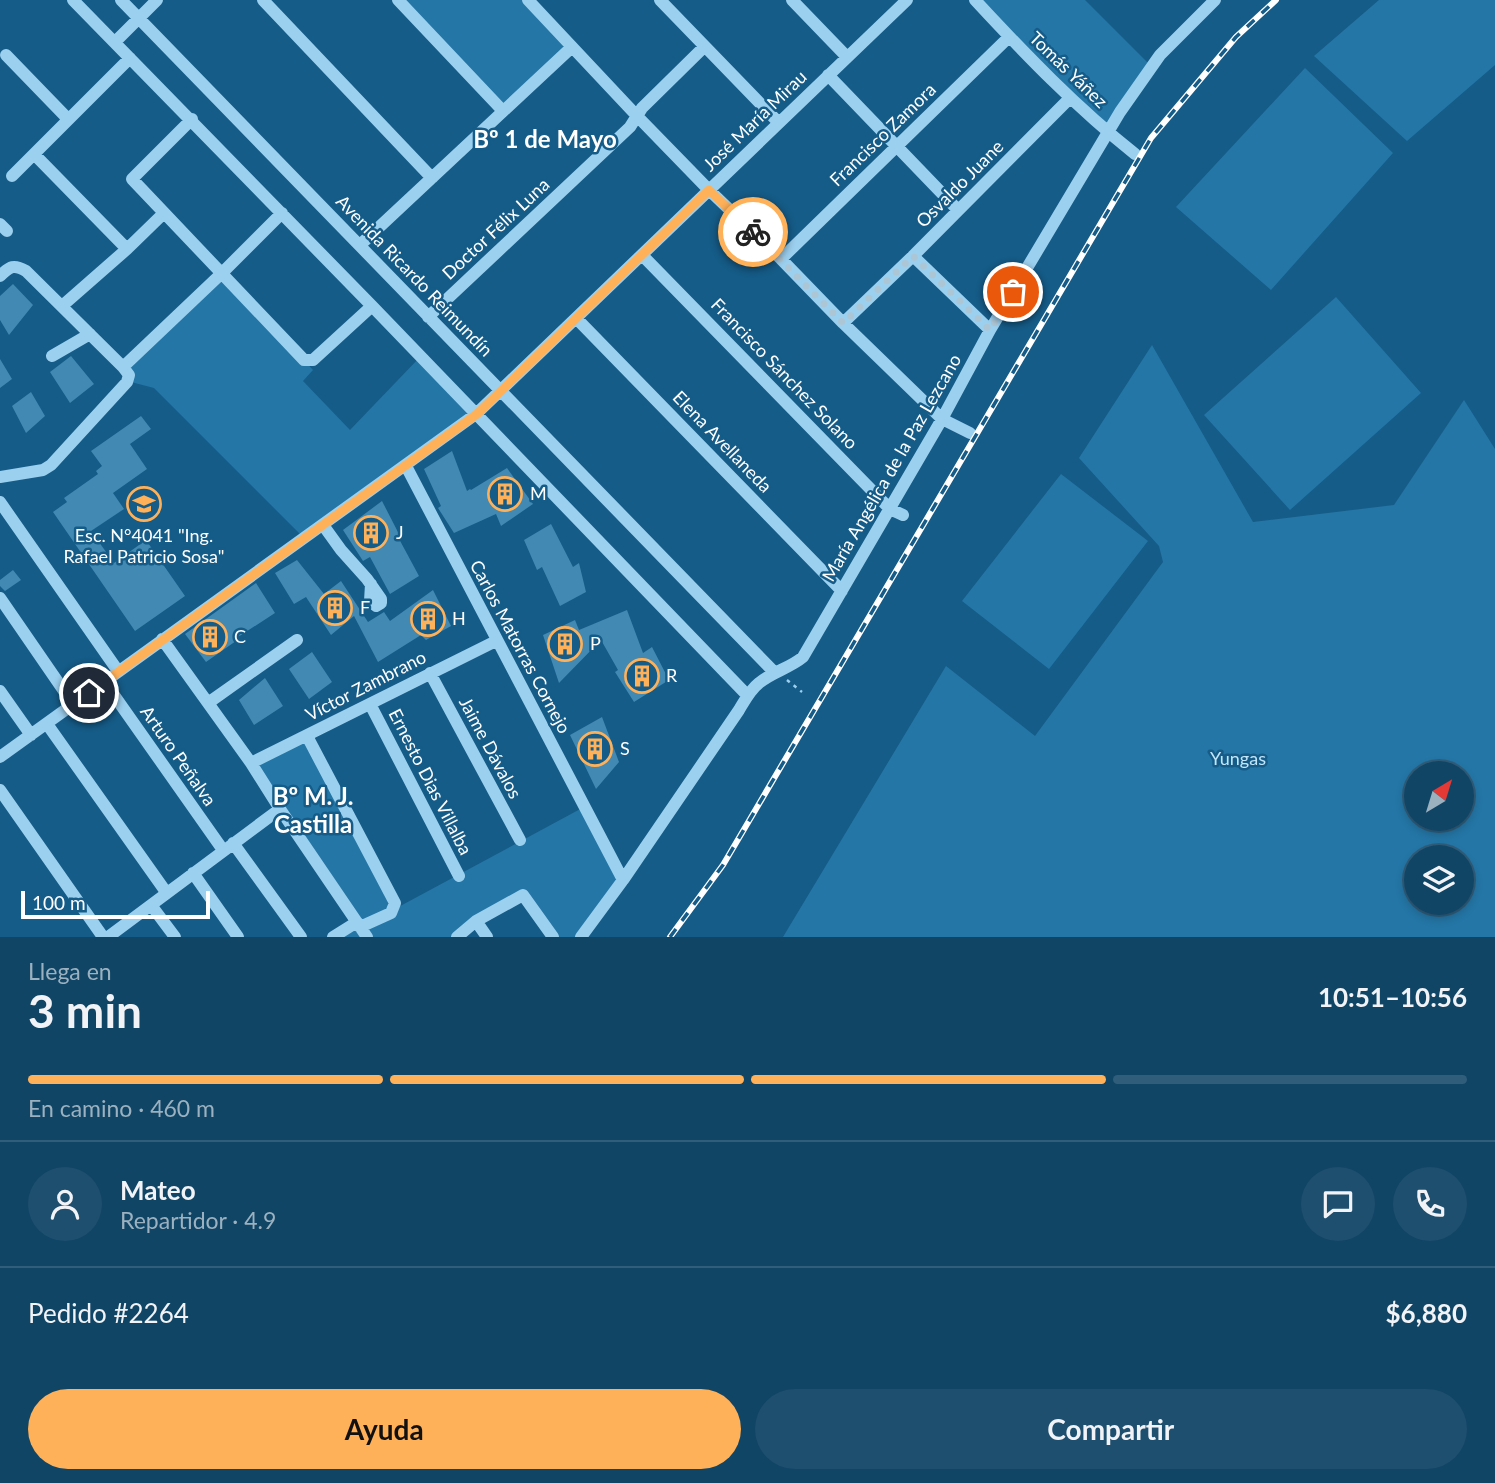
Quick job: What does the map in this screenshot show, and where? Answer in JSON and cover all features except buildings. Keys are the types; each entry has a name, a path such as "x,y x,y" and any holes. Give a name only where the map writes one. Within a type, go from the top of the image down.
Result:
{"street":[{"path":"73,0 192,119 747,695"},
{"name":"Avenida Ricardo Reimundín","path":"121,0 775,673"},
{"path":"115,42 157,0"},
{"path":"263,0 432,178"},
{"path":"398,0 503,111"},
{"path":"528,0 709,190 843,323 942,419 970,433"},
{"path":"660,0 779,123"},
{"path":"792,0 847,57"},
{"name":"José María Mirau","path":"0,757 477,414 907,0"},
{"name":"Tomás Yáñez","path":"975,0 1070,98 1135,154"},
{"name":"María Angélica de la Paz Lezcano","path":"581,937 623,880 747,695 757,684 803,657 942,419 990,330 1108,133 1153,65 1216,0"},
{"name":"Francisco Zamora","path":"780,259 1009,37"},
{"path":"360,245 572,47"},
{"name":"Doctor Félix Luna","path":"428,317 630,127 642,108 704,47"},
{"path":"6,55 68,119"},
{"path":"12,176 130,58"},
{"path":"828,75 958,210"},
{"name":"Osvaldo Juane","path":"843,323 1070,98"},
{"path":"192,119 132,178 304,360 313,360 372,306"},
{"path":"34,154 127,249"},
{"path":"62,306 164,213"},
{"path":"123,367 282,213"},
{"name":"Francisco Sánchez Solano","path":"642,255 890,509 903,515"},
{"path":"913,256 990,330"},
{"path":"0,276 12,267 19,266 26,271 129,376 127,382 51,465 43,470 0,477"},
{"name":"Elena Avellaneda","path":"576,318 842,591"},
{"path":"52,356 90,334"},
{"name":"Carlos Matorras Cornejo","path":"406,466 623,880"},
{"path":"0,502 118,671"},
{"path":"323,525 371,584"},
{"path":"0,598 73,704"},
{"path":"162,639 251,763 362,929"},
{"path":"208,703 298,640"},
{"name":"Víctor Zambrano","path":"251,763 496,640"},
{"name":"Jaime Dávalos","path":"430,673 520,840"},
{"name":"Arturo Peñalva","path":"104,681 228,847 301,937"},
{"path":"0,691 31,735"},
{"name":"Ernesto Dias Villalba","path":"370,704 459,876"},
{"path":"47,724 166,892"},
{"path":"307,736 395,903 391,913 362,929 333,937"},
{"path":"0,790 105,937 280,809"},
{"path":"193,873 238,937"},
{"path":"457,937 476,921 523,895 553,937"},
{"path":"151,905 175,937"},
{"path":"476,921 487,937"}],"path":[{"path":"775,673 802,692"}],"green space":[{"path":"398,0 528,0 572,47 503,111"},
{"path":"977,0 1085,0 1149,64 1106,128"},
{"path":"1379,0 1495,0 1495,65 1407,141 1314,56"},
{"path":"1305,68 1393,153 1271,290 1176,207"},
{"path":"222,273 313,370 303,381 350,430 421,356 476,414 304,538 154,388 131,382 123,367"},
{"path":"1336,297 1421,393 1290,510 1204,415"},
{"name":"Yungas","path":"1152,345 1253,522 1394,505 1464,400 1495,449 1495,937 783,937 946,666 1035,736 1163,562 1159,546 1079,458"},
{"path":"1061,474 1148,541 1049,669 962,601"},
{"path":"307,736 395,903 391,911 584,807 623,880 581,937 553,937 523,895 457,937 335,937 357,922 251,763"}],"railway":[{"path":"670,937 723,865 1151,138 1236,37 1276,0"}],"way so far":[{"path":"753,232 843,323 913,256 990,330 1013,292"}],"place":[{"name":"M","path":"505,494"},
{"name":"Esc. N°4041 \"Ing. Rafael Patricio Sosa\"","path":"144,504"},
{"name":"J","path":"371,533"},
{"name":"F","path":"335,608"},
{"name":"H","path":"428,619"},
{"name":"C","path":"210,637"},
{"name":"P","path":"565,644"},
{"name":"R","path":"642,676"},
{"name":"S","path":"595,749"}],"district":[{"name":"Bº 1 de Mayo","path":"545,140"},
{"name":"Bº M. J. Castilla","path":"313,811"}],"route":[{"path":"89,693 477,414 709,190 753,232"}]}
